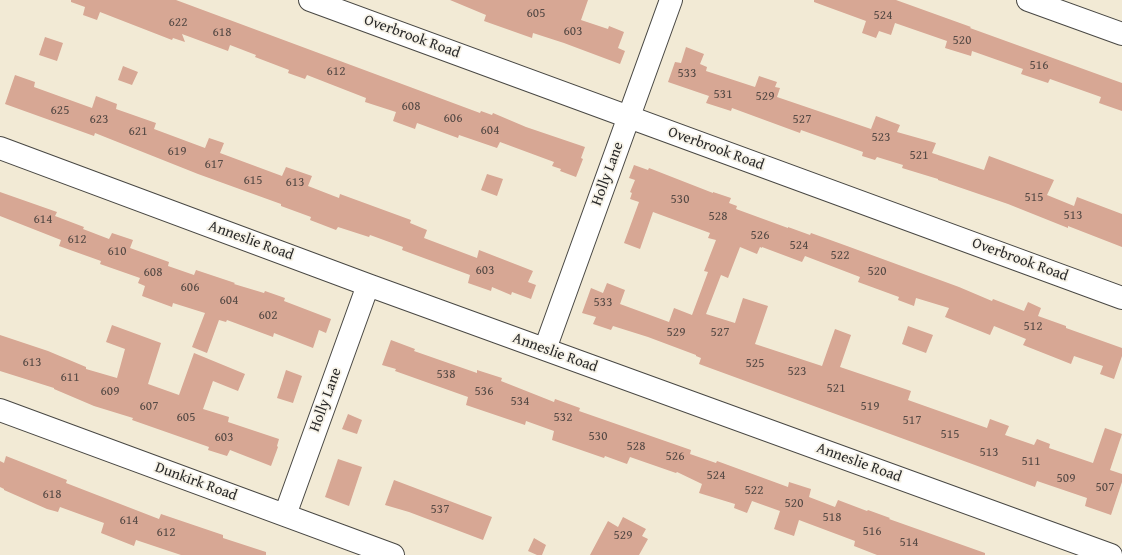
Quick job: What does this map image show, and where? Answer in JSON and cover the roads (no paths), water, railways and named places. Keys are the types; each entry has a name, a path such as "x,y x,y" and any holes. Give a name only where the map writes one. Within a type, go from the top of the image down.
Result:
{"street":[{"name":"Overbrook Road","path":"310,0 1122,298"},
{"name":"Holly Lane","path":"545,349 671,0"},
{"path":"1028,0 1122,34"},
{"name":"Anneslie Road","path":"0,148 368,285 1110,555"},
{"name":"Holly Lane","path":"285,515 368,285"},
{"name":"Dunkirk Road","path":"0,410 393,555"}]}
